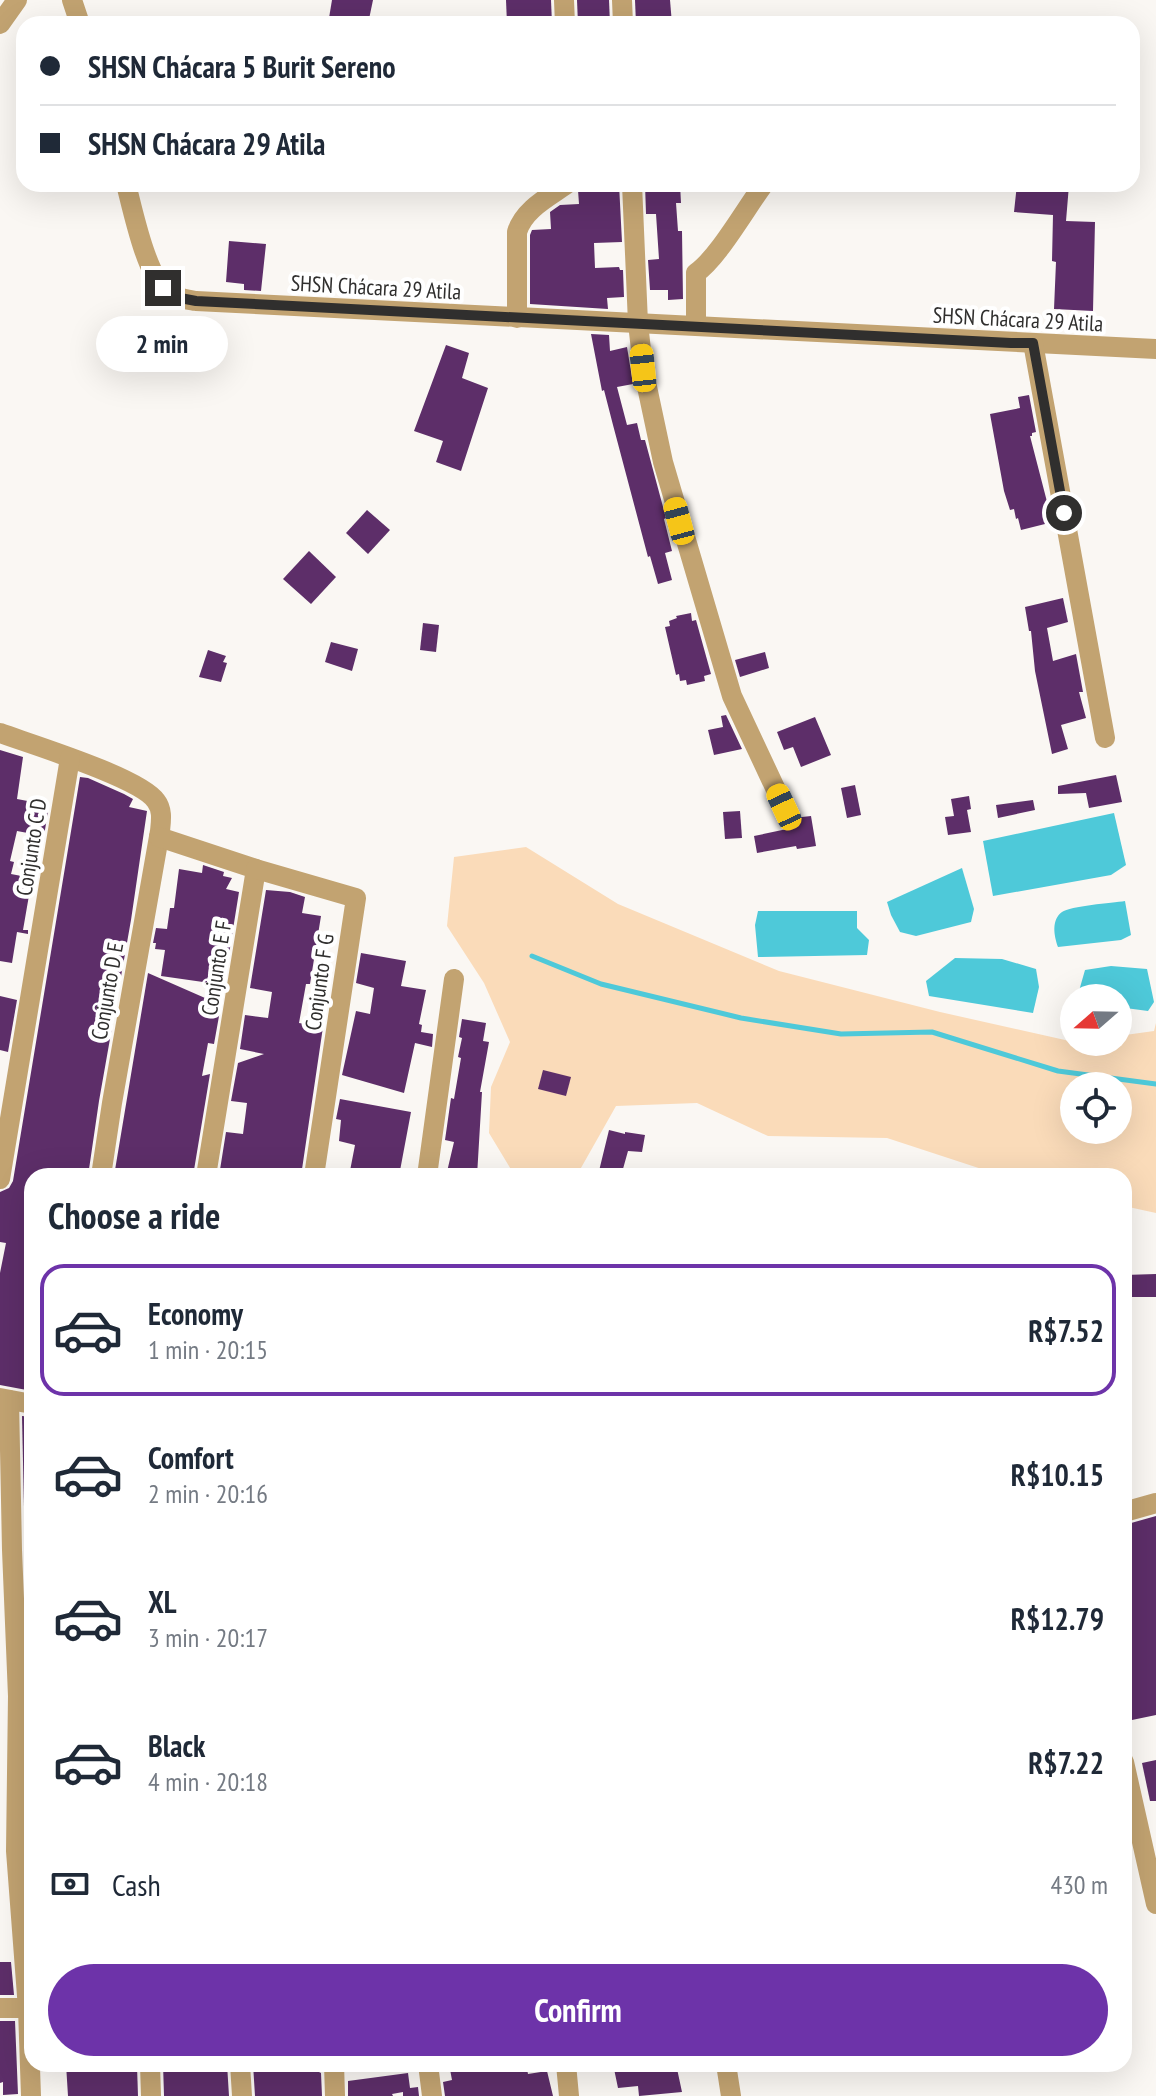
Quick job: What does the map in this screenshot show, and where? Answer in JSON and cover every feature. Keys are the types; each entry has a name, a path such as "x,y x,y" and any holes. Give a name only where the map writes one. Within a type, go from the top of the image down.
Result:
{"street":[{"path":"0,24 17,0"},
{"name":"SHSN Chácara 29 Atila","path":"128,192 152,271 163,288 175,297 211,302 1156,349"},
{"path":"517,318 517,232 530,211 556,192"},
{"path":"632,192 643,368 663,462 732,696 784,807"},
{"path":"696,325 696,273 713,256 758,192"},
{"path":"1033,343 1105,738"},
{"path":"0,733 70,758"},
{"name":"Conjunto D E","path":"70,758 121,778 150,794 161,815 102,1168"},
{"name":"Conjunto C D","path":"0,1179 70,758"},
{"path":"159,837 256,869"},
{"name":"Conjunto E F","path":"207,1168 256,869"},
{"name":"Conjunto F G","path":"256,869 356,898 315,1168"},
{"path":"428,1168 454,979"},
{"path":"24,1403 4,1399 8,1851 24,1965"},
{"path":"1132,1510 1156,1503"},
{"path":"1132,1798 1156,1904"},
{"path":"0,2008 24,2008"},
{"path":"31,2072 31,2096"},
{"path":"150,2072 151,2096"},
{"path":"240,2072 242,2096"},
{"path":"334,2072 335,2096"},
{"path":"429,2072 432,2096"},
{"path":"567,2072 569,2096"},
{"path":"727,2072 731,2096"}],"shaded area":[{"path":"526,847 618,904 779,971 1060,1039 1060,1056 1132,1056 1132,1034 1154,1031 1156,1023 1156,1213 1132,1208 1132,1168 979,1168 887,1138 768,1136 697,1103 616,1106 581,1168 510,1168 489,1133 491,1087 510,1042 484,983 447,926 454,857"}],"water":[{"path":"1114,813 1126,865 1111,875 993,896 983,841"},
{"path":"962,868 974,909 971,922 916,936 900,932 887,902"},
{"path":"1125,901 1131,935 1121,940 1058,947 1055,924 1062,912 1082,906"},
{"path":"758,911 857,911 857,928 869,940 867,955 758,957 755,925"},
{"path":"955,958 1002,959 1036,969 1039,987 1033,1013 929,996 926,981"},
{"path":"1111,966 1147,969 1154,1002 1148,1011 1132,1009 1132,984 1081,984 1085,970"}],"building":[{"path":"332,0 373,0 370,16 329,16"},
{"path":"506,0 551,0 552,16 507,16"},
{"path":"577,0 609,0 610,16 578,16"},
{"path":"635,0 670,0 671,16 636,16"},
{"path":"578,192 619,192 622,242 594,243 595,268 619,267 623,270 624,297 607,298 608,309 530,304 532,230 551,229 550,212 560,205 579,204"},
{"path":"645,192 680,192 681,203 676,203 678,231 682,231 683,299 668,300 668,290 650,290 648,260 659,259 656,214 646,214"},
{"path":"1016,192 1068,192 1066,221 1095,222 1093,311 1054,309 1056,262 1052,261 1053,215 1014,212"},
{"path":"229,241 266,244 261,291 244,290 244,284 226,282"},
{"path":"591,334 609,335 610,351 627,347 633,384 617,387 627,425 637,423 641,440 645,440 666,518 672,551 665,553 672,580 658,584 648,557 602,391"},
{"path":"446,345 469,353 462,378 488,388 461,471 436,462 443,441 414,431"},
{"path":"1029,395 1036,432 1030,436 1052,521 1021,530 1004,491 990,414 1020,408 1018,397"},
{"path":"367,510 390,530 368,554 346,533"},
{"path":"309,551 336,577 311,604 283,579"},
{"path":"1063,598 1068,622 1047,628 1053,661 1076,654 1083,692 1079,692 1086,718 1061,725 1068,749 1052,754 1025,607"},
{"path":"691,613 692,621 696,620 711,674 704,676 705,681 687,685 686,680 680,681 679,674 676,675 665,627 670,626 669,621 676,616"},
{"path":"423,623 439,625 436,652 420,650"},
{"path":"331,642 358,649 352,671 325,662"},
{"path":"208,650 226,656 221,682 199,677"},
{"path":"765,652 769,668 740,677 735,660"},
{"path":"726,715 742,749 714,755 708,730 723,727 721,716"},
{"path":"815,717 831,755 801,767 793,747 784,750 777,732"},
{"path":"0,750 23,757 17,799 49,805 44,836 17,831 10,861 14,862 11,874 32,878 23,930 28,930 28,934 17,932 12,963 0,961"},
{"path":"1116,775 1122,802 1089,808 1086,793 1058,794 1058,786"},
{"path":"80,777 88,778 133,799 129,807 147,811 89,1168 24,1168 24,1390 0,1385 0,1273 6,1243 0,1242 0,1192 9,1188 13,1181"},
{"path":"855,785 861,815 847,818 841,788"},
{"path":"969,796 971,809 967,810 971,832 948,835 945,817 954,816 951,799"},
{"path":"1033,800 1035,810 998,818 996,805"},
{"path":"740,811 742,838 725,839 723,812"},
{"path":"811,816 816,846 757,853 754,836 787,829 794,826 793,818"},
{"path":"203,865 232,878 226,889 239,892 224,985 161,976 165,950 155,949 156,943 153,943 156,928 167,929 170,908 174,908 179,869 202,873"},
{"path":"266,890 305,897 302,913 321,916 310,984 306,984 299,1023 323,1027 302,1168 220,1168 226,1132 243,1134 247,1103 231,1101 238,1063 264,1054 240,1049 245,1015 268,1018 272,992 250,988"},
{"path":"361,953 406,961 401,986 426,990 419,1024 422,1025 421,1032 433,1034 432,1047 415,1043 404,1093 342,1075 356,1011 370,1014 374,988 356,983"},
{"path":"148,973 221,1005 214,1044 208,1043 202,1076 210,1074 194,1168 115,1168"},
{"path":"0,996 17,1000 8,1052 0,1050"},
{"path":"462,1019 486,1023 483,1041 489,1042 480,1092 477,1168 448,1168 454,1142 445,1140 461,1058 458,1057 462,1038 459,1037"},
{"path":"543,1070 571,1077 566,1096 538,1089"},
{"path":"340,1099 411,1112 400,1168 351,1168 355,1145 339,1141 341,1120 336,1119"},
{"path":"609,1130 645,1135 642,1152 628,1151 623,1168 600,1168"},
{"path":"1156,1274 1156,1297 1132,1297 1132,1275"},
{"path":"22,1416 24,1416 24,1507"},
{"path":"1156,1516 1156,1715 1132,1720 1132,1523"},
{"path":"1156,1760 1156,1801 1150,1801 1142,1763"},
{"path":"0,1962 11,1962 14,1995 0,1995"},
{"path":"0,2021 15,2021 18,2094 3,2095 3,2082 0,2083"},
{"path":"66,2072 137,2072 138,2096 68,2096"},
{"path":"163,2072 228,2072 229,2096 164,2096"},
{"path":"254,2072 321,2073 322,2096 255,2096"},
{"path":"450,2072 547,2072 553,2096 445,2096 443,2082 452,2080"},
{"path":"615,2072 678,2072 682,2092 639,2096 638,2086 618,2088"},
{"path":"408,2073 410,2088 418,2087 419,2096 403,2096 403,2092 393,2096 348,2096 348,2081"}],"waterway":[{"path":"532,956 601,984 741,1018 841,1034 932,1032 1058,1071 1156,1084"}],"route":[{"path":"163,288 175,297 196,301 1033,343 1064,513"}]}
